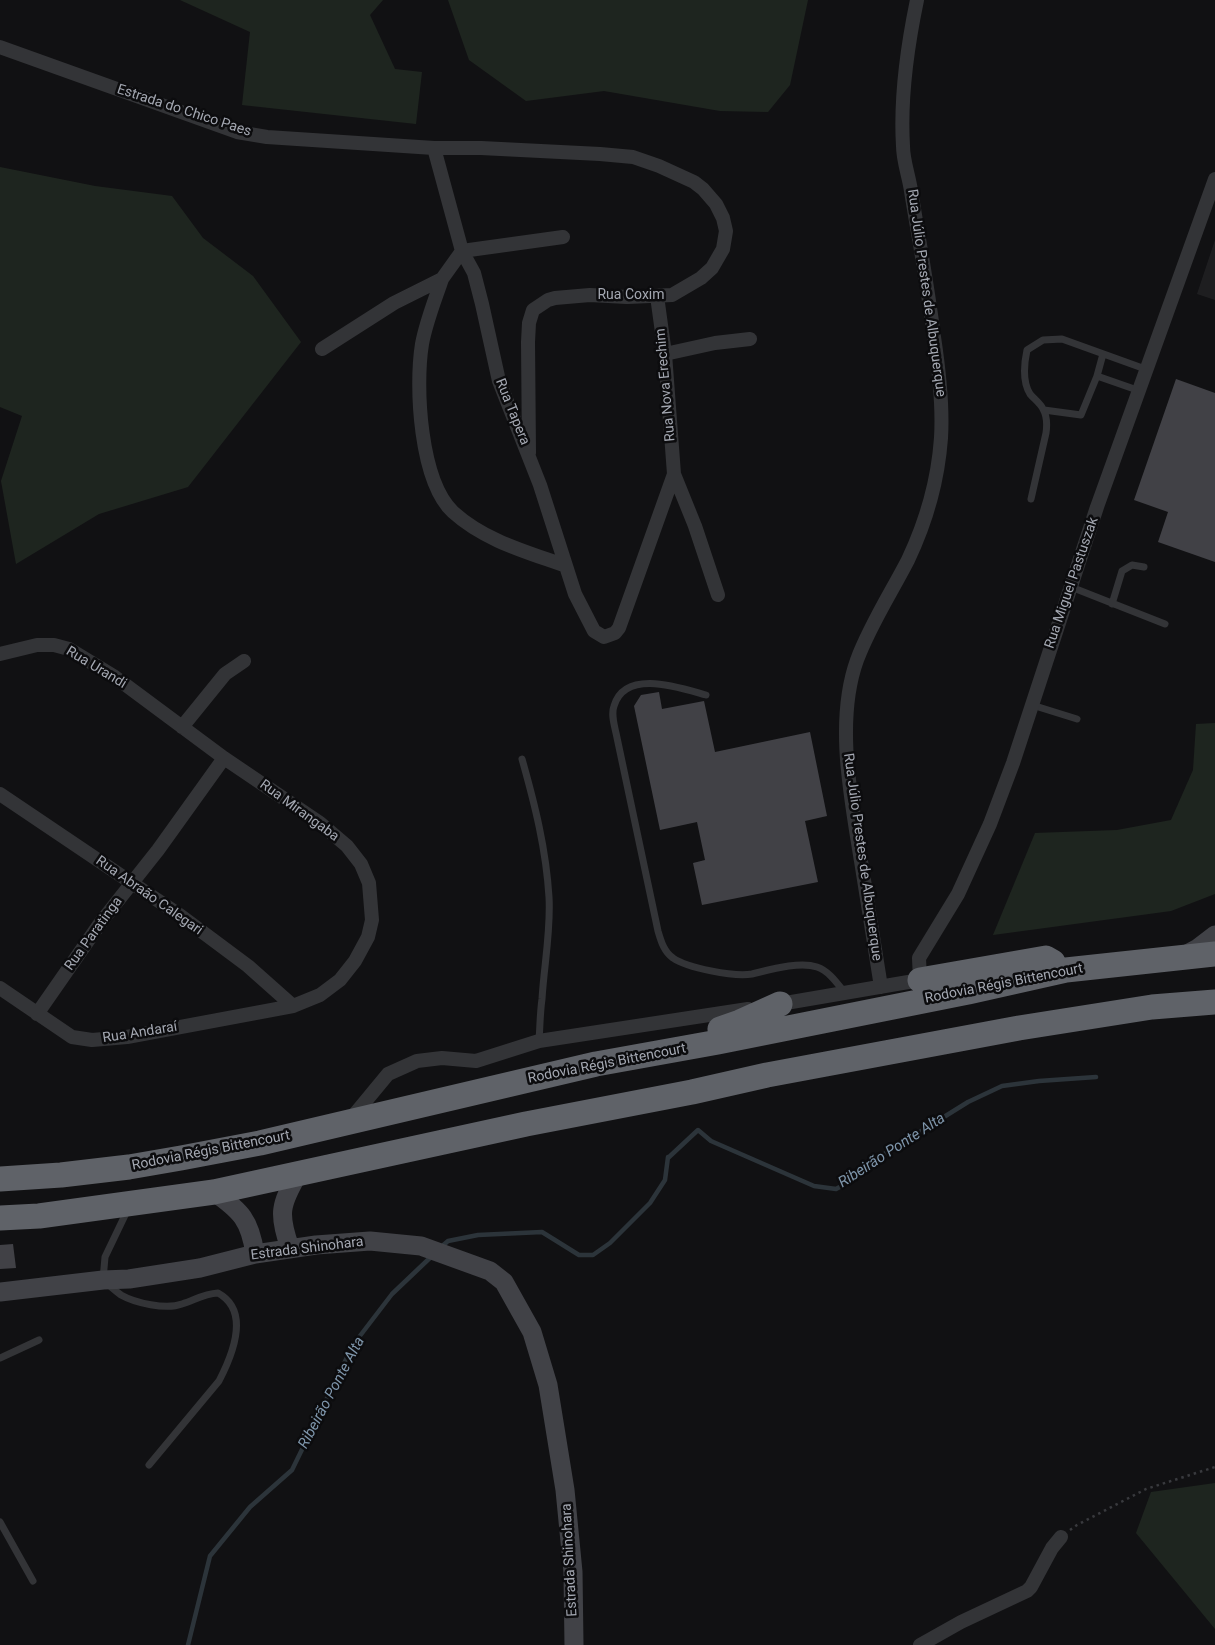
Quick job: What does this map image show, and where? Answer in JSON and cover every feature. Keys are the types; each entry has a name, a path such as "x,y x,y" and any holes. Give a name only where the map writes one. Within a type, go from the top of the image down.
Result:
{"highway":[{"name":"Rodovia Régis Bittencourt","path":"0,1179 61,1175 129,1167 260,1143 596,1064 718,1042 968,992 1066,970 1215,954"},
{"path":"920,980 1046,958 1066,970"},
{"path":"0,1218 39,1216 214,1192 526,1124 692,1092 768,1075 1019,1028 1152,1007 1215,1002"},
{"path":"596,1064 655,1045 710,1033 780,1004"}],"street":[{"name":"Rua Júlio Prestes de Albuquerque","path":"881,987 849,782 846,734 848,696 857,661 872,626 908,559 923,525 936,476 941,438 941,405 937,358 929,298 903,149 906,59 917,0"},
{"name":"Estrada do Chico Paes","path":"0,47 237,132 267,137 434,148"},
{"name":"Rua Tapera","path":"434,148 462,252 474,273 499,381 528,454 575,594 583,612 599,636 604,637 615,633 623,616"},
{"name":"Rua Coxim","path":"434,148 480,148 633,157 659,166 694,182 716,204 723,218 726,231 723,249 712,268 701,278 672,295 627,297 590,295 555,298 540,304 533,310 528,323 528,454"},
{"name":"Rua Miguel Pastuszak","path":"920,980 919,958 958,894 990,824 1013,763 1097,507 1148,370 1181,270 1215,179"},
{"path":"562,237 462,252 442,279 422,344 420,416 427,453 438,491 453,512 494,540 566,566"},
{"path":"322,349 394,303 442,279"},
{"name":"Rua Nova Erechim","path":"657,296 665,354 674,474 696,526 718,595"},
{"path":"665,354 715,343 750,339"},
{"name":"Rua Nova Erechim","path":"623,616 674,474"},
{"name":"Rua Urandi","path":"0,654 37,645 54,645 69,649 115,677 182,727"},
{"path":"182,727 225,674 244,662"},
{"name":"Rua Mirangaba","path":"182,727 320,823 347,846 361,864 369,883 372,920 368,937 355,961 340,980 320,995 293,1006"},
{"name":"Rua Paratinga","path":"37,1014 101,922 158,850 224,758"},
{"name":"Rua Abraão Calegari","path":"0,794 181,916 248,966 293,1006"},
{"path":"1180,957 1198,948 1215,935"},
{"path":"349,1122 388,1074 402,1066 417,1061 442,1058 476,1061 540,1041 780,1004 920,980"},
{"name":"Rua Andaraí","path":"0,988 72,1037 92,1040 108,1039 293,1006"},
{"path":"290,1248 282,1227 281,1214 286,1195 298,1174"},
{"path":"214,1192 236,1207 246,1221 255,1254"},
{"name":"Estrada Shinohara","path":"0,1292 103,1280 129,1279 200,1268 255,1254 290,1248 370,1241 407,1243 422,1246 490,1271 504,1282 532,1332 548,1385 565,1490 573,1572 574,1645"},
{"path":"920,1645 961,1622 1027,1592 1032,1587 1052,1548 1061,1537"}],"lane":[{"path":"1031,499 1047,424 1044,410 1030,393 1026,382 1024,364 1027,350 1044,340 1062,339 1148,370"},
{"path":"1044,410 1081,416 1097,376 1103,354"},
{"path":"1097,376 1140,391"},
{"path":"1112,604 1122,570 1132,565 1144,567"},
{"path":"1070,588 1165,624"},
{"path":"706,695 670,686 640,683 628,688 619,695 614,706 613,715 616,733 658,931 664,947 672,958 685,964 731,974 750,974 803,965 816,966 828,973 845,993"},
{"path":"1032,704 1077,720"},
{"path":"522,759 541,832 549,898 540,1041"},
{"path":"131,1202 105,1257 103,1280 122,1296 142,1303 162,1306 181,1304 200,1296 218,1293 225,1296 231,1302 237,1324 234,1347 227,1366 218,1381 149,1465"},
{"path":"0,1358 39,1340"},
{"path":"0,1522 34,1581"}],"path":[{"path":"1061,1537 1077,1525 1146,1490 1215,1467"}],"shaded area":[{"path":"180,0 383,0 370,15 395,69 422,72 416,124 242,105 250,32"},
{"path":"448,0 808,0 790,85 768,112 720,111 604,91 526,101 469,60"},
{"path":"0,167 95,186 172,196 203,238 253,276 301,342 188,487 99,514 16,564 1,481 22,416 0,407"},
{"path":"1215,240 1215,300 1197,294"},
{"path":"1215,723 1215,894 1171,911 993,935 1035,833 1117,830 1171,820 1193,770 1196,724"},
{"path":"1215,1483 1215,1629 1136,1533 1151,1492"}],"building":[{"path":"1176,379 1215,393 1215,562 1158,542 1168,512 1134,500"},
{"path":"659,692 662,709 704,701 715,752 810,732 827,816 805,821 818,882 702,905 693,863 705,860 697,822 660,830 634,706 641,695"},
{"path":"13,1244 16,1268 0,1269 0,1245"}],"waterway":[{"name":"Ribeirão Ponte Alta","path":"440,1248 448,1241 478,1235 542,1232 579,1255 593,1255 610,1243 650,1203 665,1180 668,1157 698,1130 711,1141 814,1186 836,1189 851,1181 878,1158 968,1102 1002,1086 1096,1077"},
{"name":"Ribeirão Ponte Alta","path":"188,1645 210,1556 250,1507 292,1470 353,1345 392,1294 433,1255"}]}
